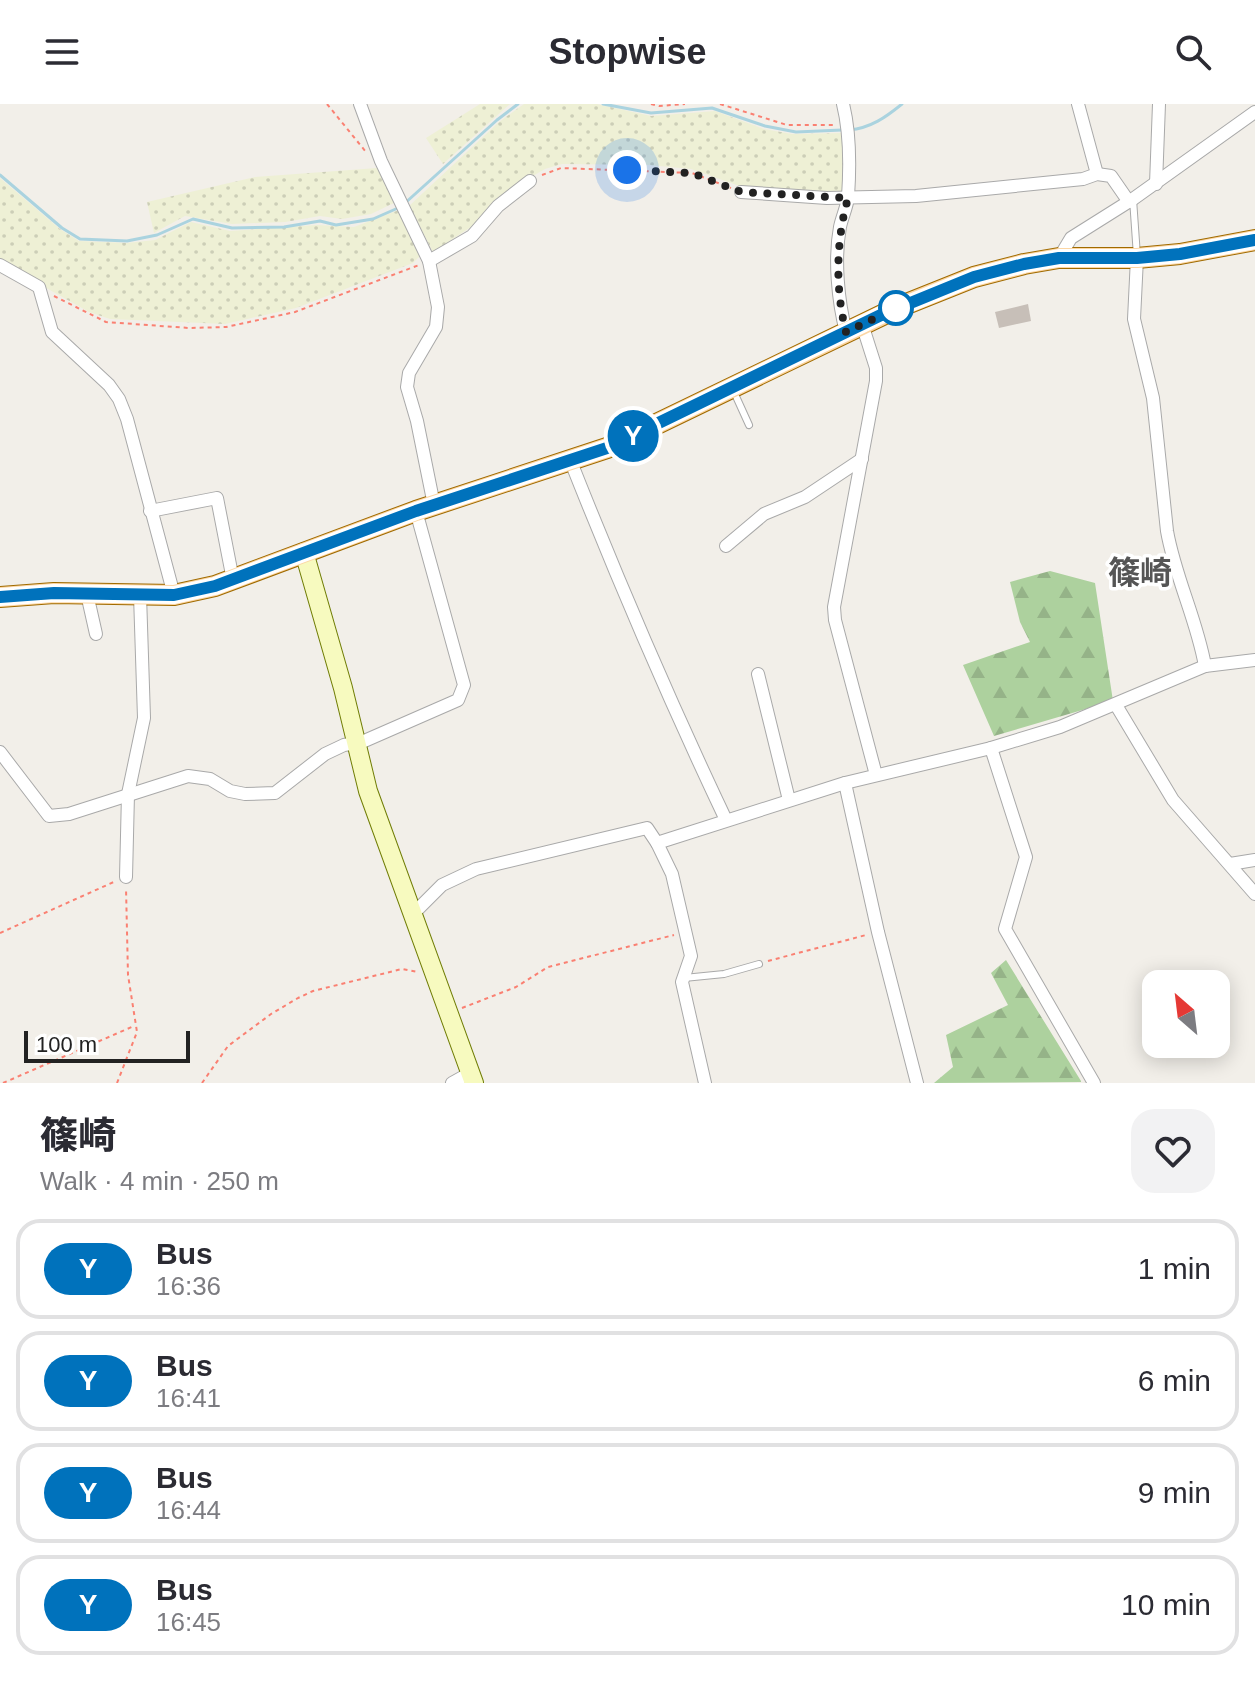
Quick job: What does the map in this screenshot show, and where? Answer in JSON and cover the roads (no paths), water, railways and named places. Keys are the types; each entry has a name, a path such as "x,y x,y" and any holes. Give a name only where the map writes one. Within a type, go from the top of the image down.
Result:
{"main road":[{"path":"0,597 174,595 196,592 425,508 571,462 645,430 854,328 974,277 1059,258 1137,258 1193,253 1255,240"}],"street":[{"path":"0,752 49,816 69,814 188,776 210,779 230,791 245,794 275,793 325,754 357,741 362,742 458,700 464,685 425,508 417,421 407,387 409,373 436,327 438,307 429,261 381,161 360,104"},
{"path":"843,104 847,125 848,198 839,228 839,265 854,328 876,368 876,381 834,607 876,775"},
{"path":"1078,104 1097,174"},
{"path":"1156,184 1159,104"},
{"path":"1059,258 1071,238 1156,184 1255,112"},
{"path":"741,192 848,198 916,196 1083,179 1097,174 1111,176 1131,201"},
{"path":"429,261 472,236 498,206 530,181"},
{"path":"1137,258 1134,319 1153,398 1169,541 1205,666"},
{"path":"0,265 39,287 52,332 109,385 119,399 174,595"},
{"path":"726,546 764,514 805,497 862,459"},
{"path":"571,462 608,559 726,820"},
{"path":"150,511 217,498 233,580"},
{"path":"304,552 372,804 472,1078 452,1083"},
{"path":"87,594 96,634"},
{"path":"126,877 128,794 144,718 140,595"},
{"path":"657,843 845,783 991,748 1060,727 1205,666 1255,660"},
{"path":"758,674 789,800"},
{"path":"1116,705 1173,800 1255,894"},
{"path":"991,748 1026,857 1005,929 1094,1083"},
{"path":"845,783 878,932 917,1083"},
{"path":"413,914 442,885 476,869 647,828 672,874 691,956 682,982 705,1083"},
{"path":"1230,864 1255,860"}],"lane":[{"path":"1131,201 1137,258"},
{"path":"733,387 749,425"},
{"path":"684,978 724,974 759,964"}],"waterway":[{"path":"404,204 518,104"},
{"path":"603,104 651,113 712,108 765,126 796,132 842,130"},
{"path":"849,130 878,121 902,104"},
{"path":"0,175 62,228 80,239 127,241 157,235 193,219 232,228 284,227 320,221 336,225 373,219 398,208"}],"district":[{"name":"篠崎","path":"1140,573"}]}
